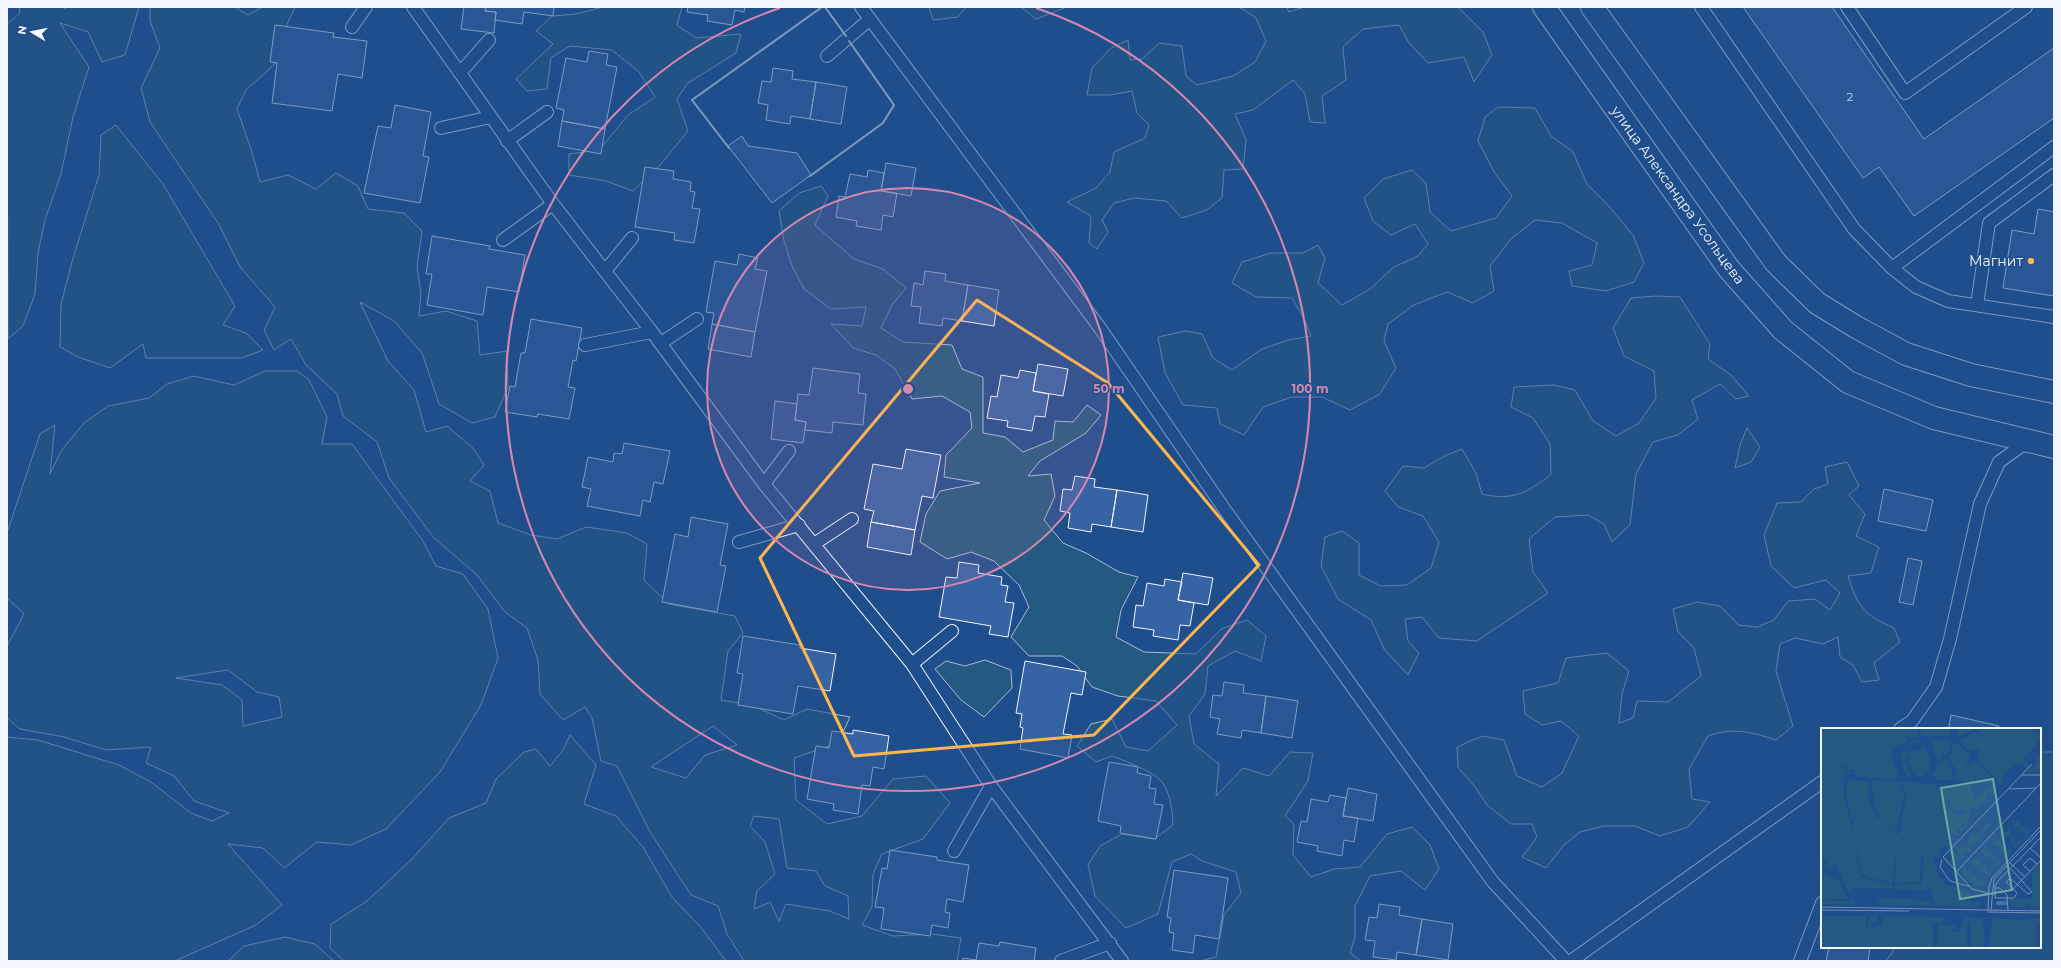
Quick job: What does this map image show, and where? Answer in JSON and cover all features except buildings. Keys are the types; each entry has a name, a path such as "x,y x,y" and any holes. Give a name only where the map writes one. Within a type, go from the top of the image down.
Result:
{"street":[{"name":"улица Александра Усольцева","path":"1544,7 1729,269 1783,330 1848,382 1934,418 2046,446"},
{"path":"1592,7 1776,263 1817,303 1856,327 1906,354 1972,375 2054,392"}],"lane":[{"path":"352,27 366,7"},
{"path":"412,7 553,204 652,332 764,484 912,664 991,786 1122,961"},
{"path":"861,7 1100,328 1225,510 1493,882 1566,961"},
{"path":"1701,7 1854,229 1892,268 1916,287 1948,301 2054,317"},
{"path":"1847,7 1905,93 2026,7"},
{"path":"827,56 870,19"},
{"path":"460,73 489,40"},
{"path":"507,141 547,112"},
{"path":"441,128 491,117"},
{"path":"1892,268 2054,147"},
{"path":"1977,305 1990,223 2054,175"},
{"path":"504,240 553,204"},
{"path":"605,271 632,238"},
{"path":"660,343 698,319"},
{"path":"585,344 652,332"},
{"path":"1902,728 1912,721 1936,687 1950,639 1980,504 1999,462 2021,446 2046,446"},
{"path":"764,484 789,451"},
{"path":"814,544 852,519"},
{"path":"739,542 798,525"},
{"path":"912,664 952,631"},
{"path":"1571,961 1821,783"},
{"path":"954,851 991,786"},
{"path":"1800,961 1821,906"},
{"path":"1061,961 1110,943"}],"highlighted area":[{"path":"977,300 1108,383 1259,565 1094,735 854,756 760,558"}],"shaded area":[{"path":"20,7 62,7 65,9 65,7 139,7 125,55 102,62 88,32 60,23 89,67 73,117 61,174 45,220 38,253 35,294 23,326 8,339 7,24 19,14"},
{"path":"150,7 235,7 248,15 262,7 295,7 283,33 274,65 246,90 237,109 252,152 260,182 288,175 316,189 336,173 358,186 368,209 404,213 422,231 417,267 421,293 419,316 446,311 477,321 480,355 507,351 508,387 495,417 472,423 439,404 422,353 394,321 360,302 388,361 414,390 426,432 447,426 473,448 484,465 470,481 490,491 498,523 531,535 557,539 586,527 627,533 647,544 644,580 669,604 735,616 743,633 728,651 721,700 752,705 784,720 807,709 850,717 838,743 794,758 796,800 827,824 862,816 893,779 926,776 950,803 923,839 882,854 873,874 872,907 862,925 893,936 932,934 961,938 957,961 744,961 727,934 718,906 691,895 650,832 617,766 601,761 592,718 585,707 563,720 540,694 538,660 527,628 505,612 477,575 434,538 389,478 377,442 343,416 337,394 306,365 291,339 274,350 264,330 275,307 240,267 218,223 150,122 141,88 160,48 150,21","holes":["713,726 737,745 705,755 686,778 651,767","754,816 779,819 787,868 816,871 825,886 848,896 849,919 830,911 786,904 779,921 770,902 754,909 757,891 775,874 765,842 750,826"]},
{"path":"603,7 682,7 677,25 696,38 741,34 736,53 688,83 677,99 688,131 661,164 633,191 606,181 569,175 569,154 599,150 628,115 655,97 639,72 612,50 570,46 551,58 547,89 527,91 516,79 553,44 536,31 552,16 576,14"},
{"path":"929,7 966,7 958,17 933,20"},
{"path":"1021,7 1067,7 1036,19"},
{"path":"1239,7 1287,7 1289,12 1304,7 1458,7 1483,32 1492,55 1474,82 1464,57 1428,63 1409,43 1399,25 1363,29 1343,47 1346,80 1322,96 1325,123 1310,122 1305,94 1293,80 1253,110 1235,114 1246,140 1243,169 1224,170 1222,198 1207,210 1182,218 1166,201 1134,198 1114,203 1102,220 1108,232 1097,249 1089,243 1091,216 1067,202 1096,188 1110,172 1114,152 1145,138 1149,125 1137,113 1132,91 1110,95 1087,95 1092,68 1111,48 1128,40 1130,60 1142,59 1159,43 1182,46 1186,76 1197,85 1233,76 1255,62 1266,41 1256,18"},
{"path":"1498,107 1535,108 1551,136 1573,152 1587,184 1608,205 1633,235 1644,263 1634,282 1606,291 1572,286 1569,271 1592,265 1597,243 1562,223 1535,220 1511,239 1490,266 1494,291 1473,303 1447,292 1414,305 1388,324 1384,341 1396,368 1380,394 1350,410 1322,397 1292,397 1263,407 1244,435 1220,424 1217,408 1183,405 1165,373 1158,337 1185,331 1202,334 1213,358 1232,370 1262,349 1288,340 1311,336 1304,319 1292,298 1256,297 1232,283 1242,262 1271,253 1303,253 1318,245 1325,258 1318,283 1342,305 1370,289 1394,267 1418,256 1428,244 1415,224 1391,235 1373,221 1364,198 1383,179 1412,170 1426,183 1430,212 1451,231 1496,218 1512,196 1494,172 1478,141 1485,117"},
{"path":"116,125 163,184 235,306 223,325 246,333 263,350 242,358 146,358 143,344 110,368 78,357 60,347 61,304 73,258 99,175 101,135"},
{"path":"821,186 828,196 815,225 854,259 883,269 906,288 892,305 881,328 903,342 952,345 962,369 983,377 983,433 1005,437 1023,452 1053,440 1055,421 1073,422 1087,405 1101,415 1086,433 1040,461 1028,476 1051,474 1055,496 1044,520 1063,543 1086,553 1119,572 1138,577 1121,610 1116,637 1144,652 1196,654 1221,629 1247,620 1266,636 1261,661 1235,651 1208,666 1205,694 1189,716 1194,744 1219,764 1216,796 1243,768 1269,776 1290,752 1313,753 1308,781 1285,816 1294,824 1293,855 1311,877 1334,869 1360,867 1387,834 1412,827 1430,845 1439,869 1425,890 1401,871 1370,876 1355,906 1355,937 1350,953 1361,961 1200,961 1216,957 1224,915 1241,893 1236,872 1202,861 1191,854 1172,862 1158,914 1126,928 1095,896 1088,865 1100,846 1122,834 1154,839 1173,825 1172,814 1167,792 1159,778 1139,767 1112,756 1096,762 1077,746 1091,724 1112,719 1126,747 1148,751 1177,725 1156,701 1118,696 1092,687 1077,666 1062,656 1029,656 1011,637 1029,607 1019,585 994,561 971,552 947,559 920,542 926,514 940,491 980,483 944,477 946,455 972,428 970,412 942,396 912,399 895,369 876,355 853,348 831,324 862,326 866,307 831,309 804,289 792,266 784,241 779,211 799,193"},
{"path":"1656,296 1680,297 1710,344 1708,359 1731,375 1749,396 1736,399 1720,384 1692,400 1698,419 1678,435 1653,442 1636,474 1630,525 1612,542 1604,524 1588,515 1555,517 1529,539 1533,572 1548,593 1477,641 1439,638 1422,617 1405,619 1408,641 1419,653 1408,675 1384,649 1371,620 1338,599 1321,566 1325,537 1342,531 1359,543 1359,575 1381,586 1407,585 1431,568 1439,542 1423,516 1398,507 1385,491 1403,466 1424,468 1446,455 1462,449 1476,473 1482,494 1493,496 1511,496 1527,491 1543,481 1551,474 1550,444 1533,418 1511,407 1514,387 1553,385 1575,390 1593,421 1616,436 1639,423 1656,398 1654,371 1624,356 1613,328 1631,298"},
{"path":"265,371 297,371 309,380 327,417 322,444 352,444 423,541 436,566 463,574 488,609 498,658 481,705 440,772 386,829 351,845 317,842 284,868 263,848 228,844 282,905 256,925 175,961 7,961 7,737 38,740 119,765 151,782 191,813 212,821 229,813 194,801 174,776 146,763 151,747 106,750 64,737 20,729 7,718 7,646 24,614 7,598 7,533 40,434 55,425 50,474 61,451 84,423 108,406 149,398 167,384 194,376 234,385","holes":["228,670 257,692 279,697 282,717 243,726 242,700 222,685 176,678"]},
{"path":"1747,428 1760,447 1751,462 1735,468 1740,445"},
{"path":"1847,462 1859,486 1849,495 1865,514 1856,536 1879,547 1871,573 1848,576 1859,603 1876,619 1894,628 1900,642 1874,663 1879,680 1862,682 1853,665 1840,657 1838,637 1823,644 1795,638 1780,644 1776,671 1793,726 1776,740 1750,733 1734,731 1717,733 1708,736 1689,769 1692,799 1710,802 1688,827 1660,836 1635,826 1604,826 1580,832 1564,845 1546,868 1522,857 1537,837 1532,824 1511,824 1487,805 1473,784 1458,768 1457,747 1482,736 1504,740 1517,776 1542,787 1562,773 1579,736 1561,721 1542,725 1525,714 1523,691 1558,683 1566,658 1607,653 1629,671 1622,694 1619,723 1633,718 1637,701 1668,702 1701,676 1694,648 1678,632 1673,609 1697,602 1720,606 1739,625 1757,627 1774,620 1788,601 1815,599 1830,610 1840,593 1826,580 1794,588 1771,566 1764,535 1777,503 1801,502 1814,489 1828,484 1825,467"},
{"path":"985,660 1011,670 1012,688 984,717 961,700 935,669 946,661 965,666"},
{"path":"570,735 596,765 584,804 616,816 643,847 672,897 700,926 726,961 344,961 330,948 331,924 367,901 411,860 449,818 486,803 496,779 524,752 536,749 550,766 563,750"},
{"path":"2041,752 2054,752 2054,961 1886,961 1895,948 2041,948"},
{"path":"285,937 315,944 334,961 228,961 244,946"}],"wall":[{"path":"729,148 692,100 822,7"},
{"path":"825,7 846,36"},
{"path":"810,176 883,123 894,105 849,41"}],"place":[{"name":"Магнит","path":"2031,261"}]}
